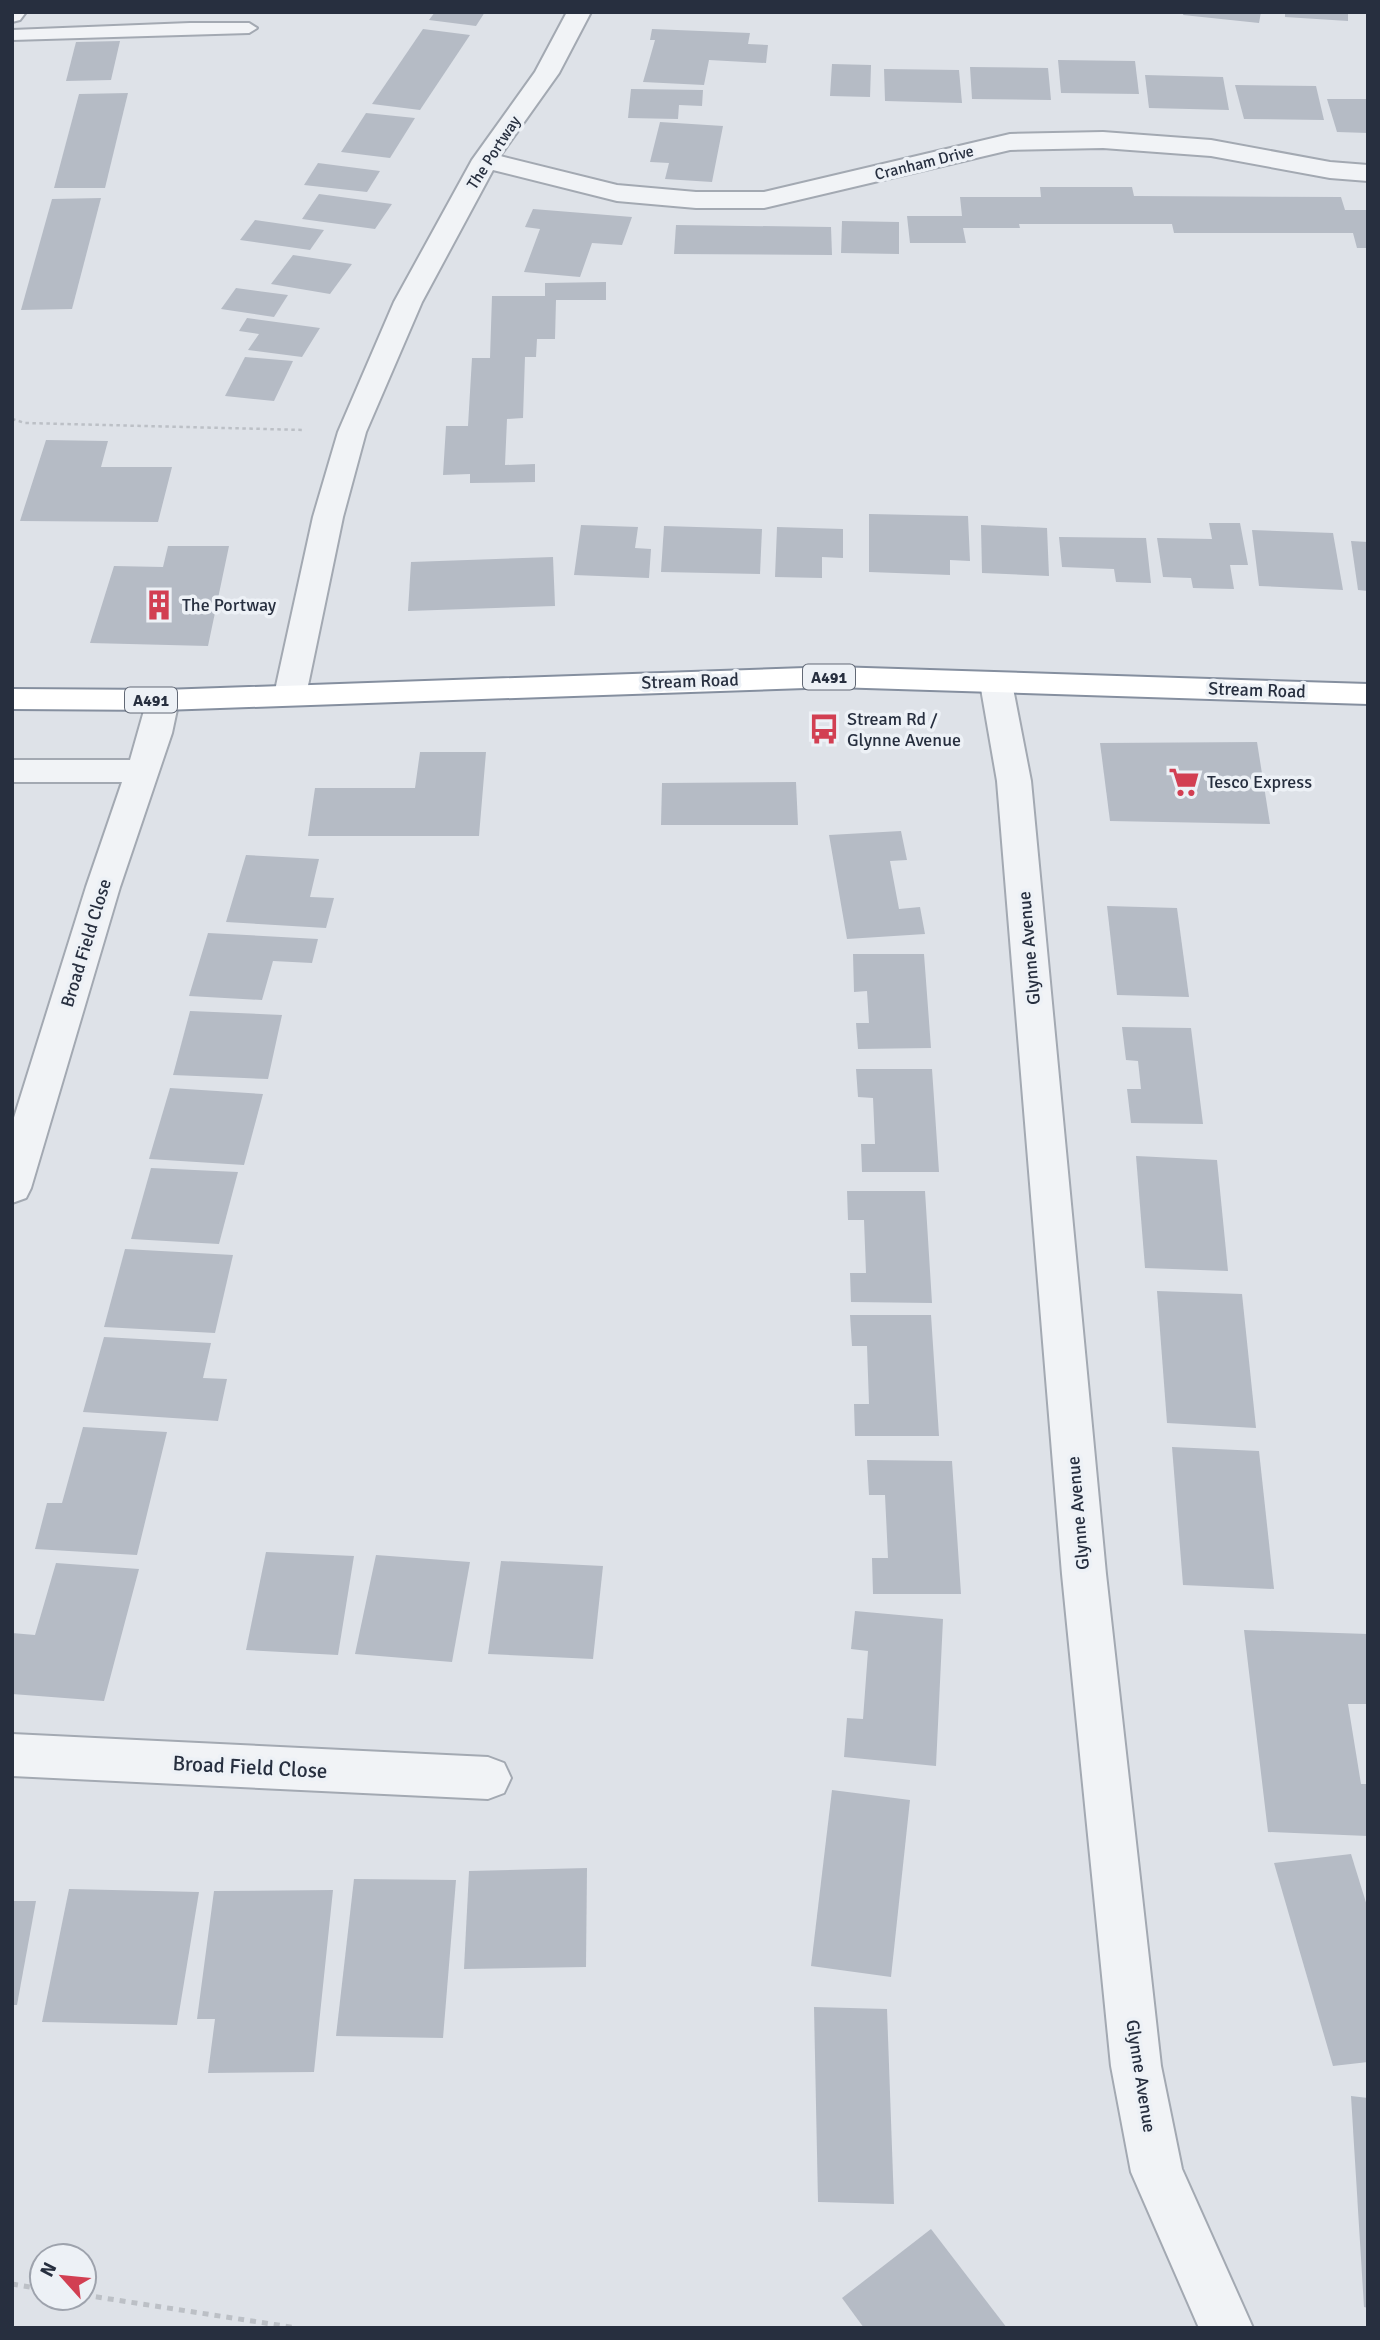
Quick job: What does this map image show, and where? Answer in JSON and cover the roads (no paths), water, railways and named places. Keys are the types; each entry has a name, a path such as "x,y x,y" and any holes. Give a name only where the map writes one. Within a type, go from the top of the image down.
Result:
{"highway":[{"name":"Stream Road","path":"12,699 163,700 834,677 1368,694"}],"street":[{"name":"The Portway","path":"290,695 328,517 352,432 408,302 485,160 547,73 579,12"},
{"name":"Cranham Drive","path":"485,160 617,193 696,200 764,200 1010,142 1102,140 1211,148 1330,170 1368,173"},
{"name":"Glynne Avenue","path":"996,683 1014,781 1084,1574 1136,2066 1157,2172 1226,2328"},
{"name":"Broad Field Close","path":"12,1188 103,887 156,733 163,700"},
{"path":"12,771 143,771"},
{"name":"Broad Field Close","path":"12,1755 488,1778"}],"lane":[{"path":"12,35 92,34 186,26 249,28"}],"place":[{"name":"The Portway","path":"159,605"},
{"name":"Stream Rd / Glynne Avenue","path":"824,729"},
{"name":"Tesco Express","path":"1184,782"}]}
